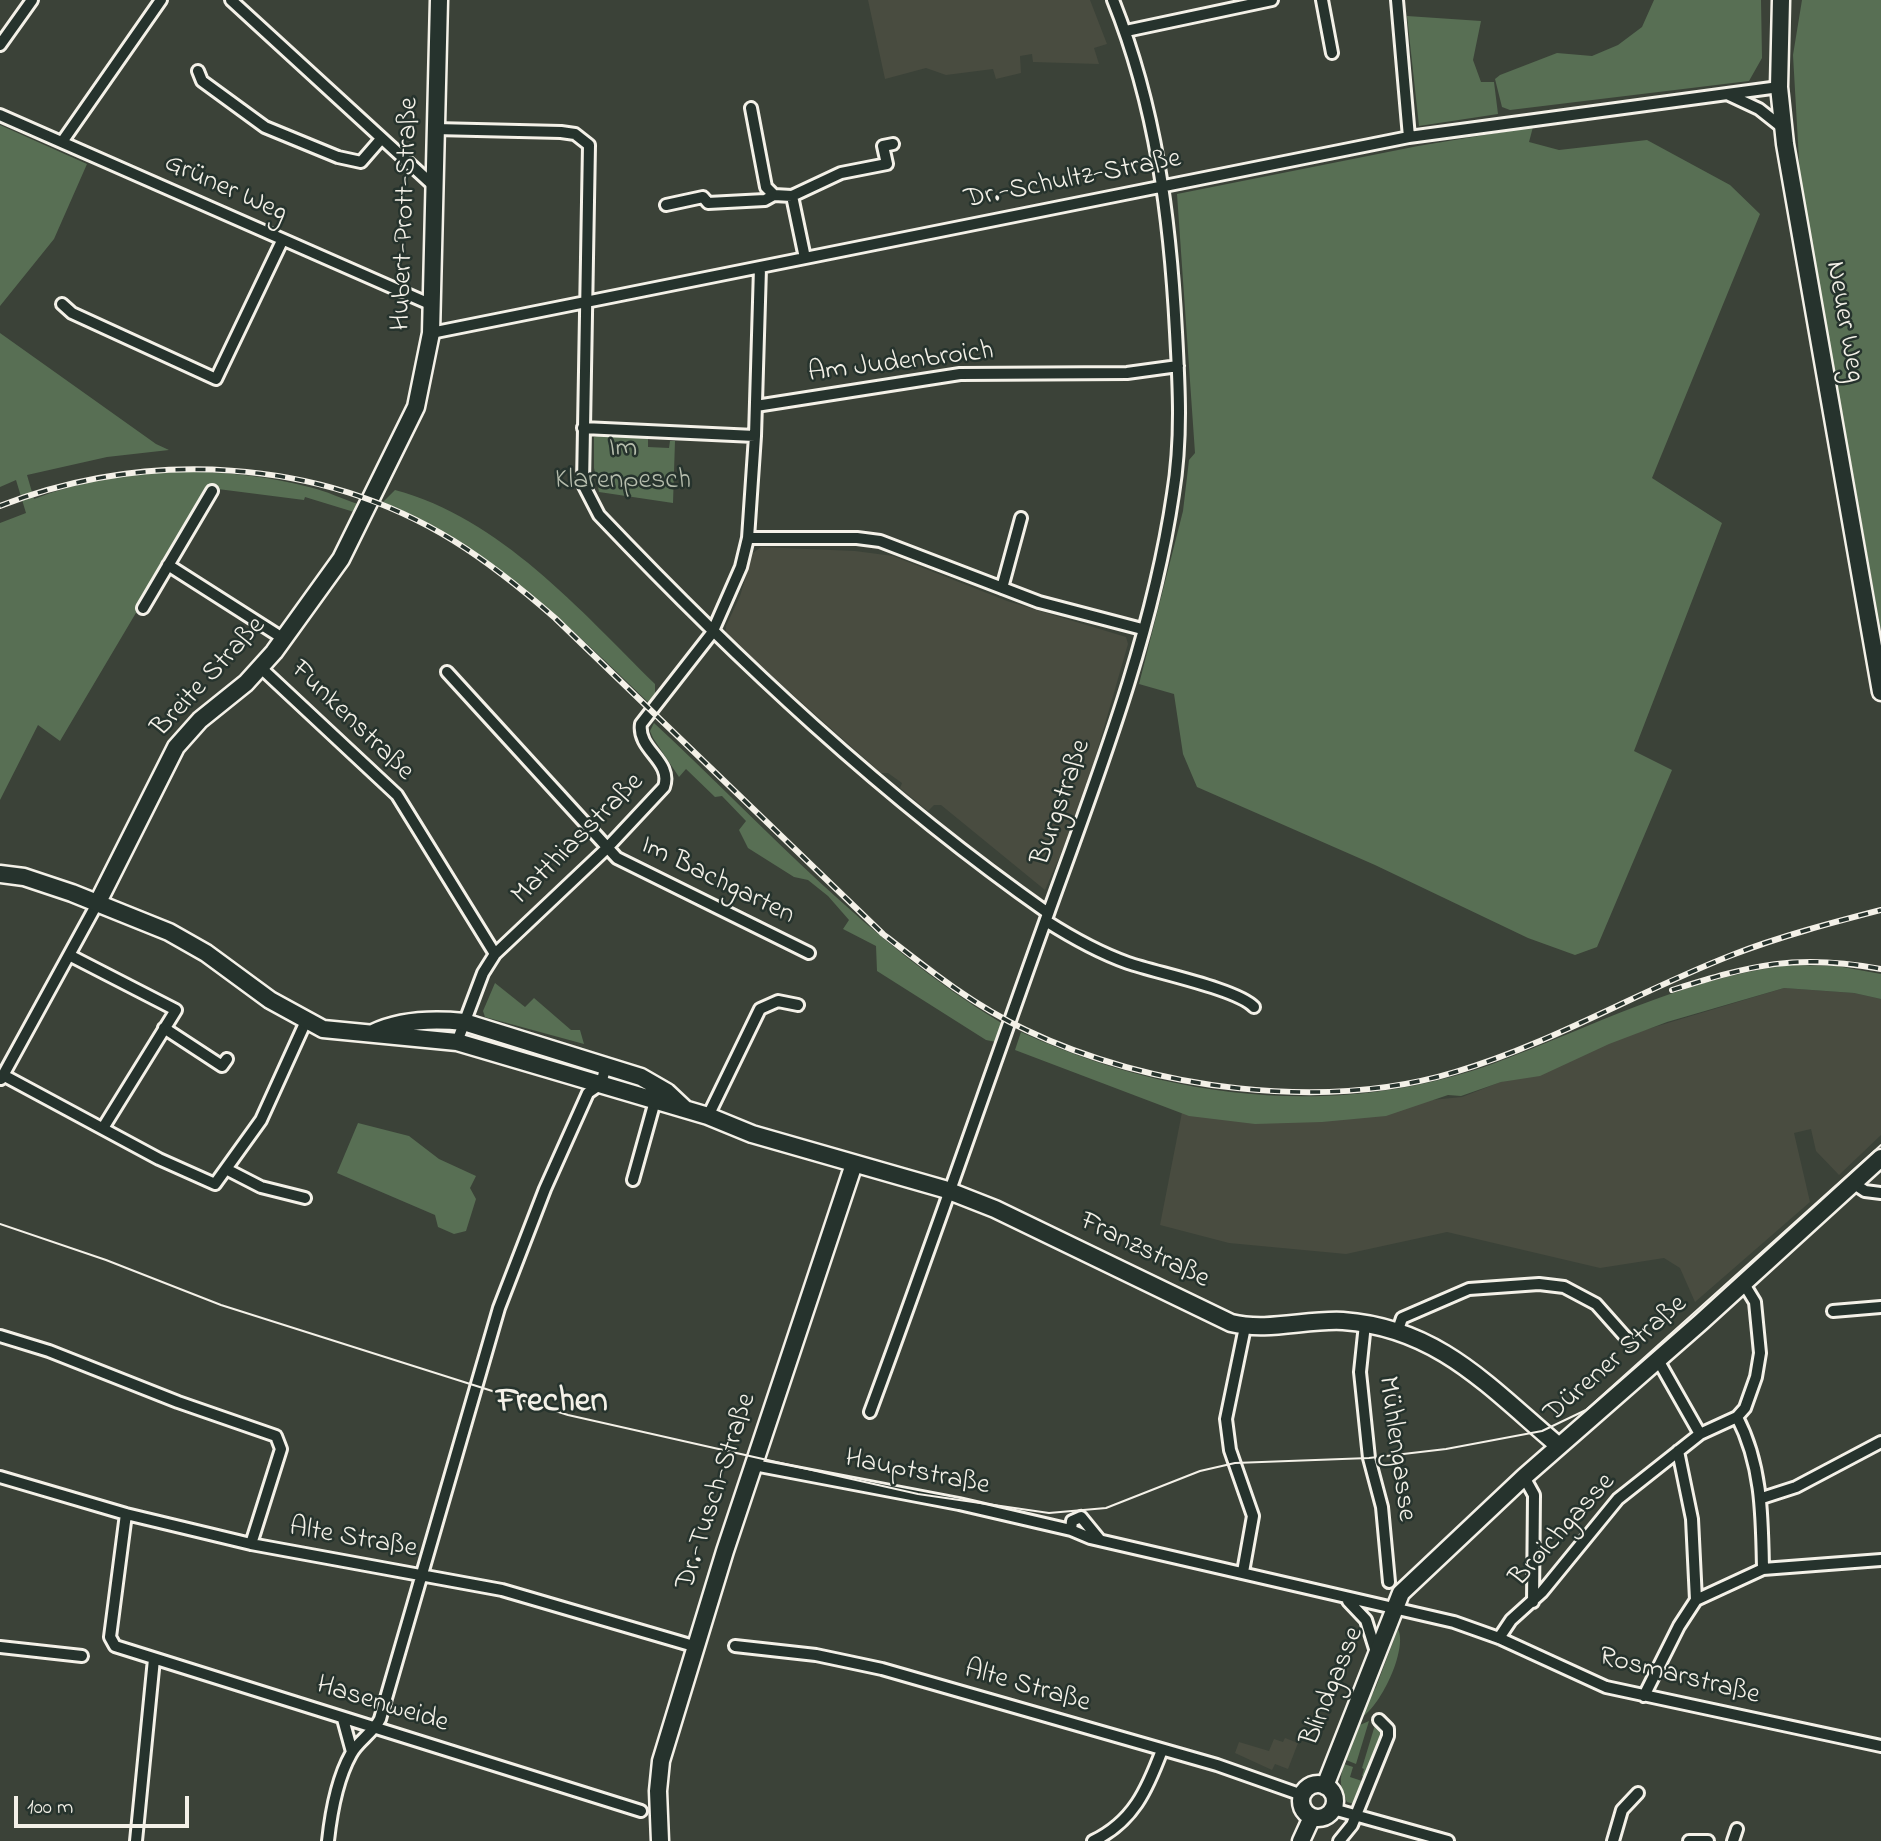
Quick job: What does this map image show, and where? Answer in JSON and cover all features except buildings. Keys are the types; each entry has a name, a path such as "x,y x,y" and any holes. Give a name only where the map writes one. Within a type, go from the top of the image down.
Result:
{"street":[{"path":"0,45 32,0"},
{"path":"62,142 161,0"},
{"path":"231,0 435,187"},
{"name":"Hubert-Prott-Straße","path":"409,426 422,389 431,332 439,0"},
{"name":"Burgstraße","path":"870,1412 952,1191 1047,917 1093,794 1142,629 1174,494 1180,415 1163,186 1152,121 1126,31 1113,0"},
{"path":"1126,31 1272,0"},
{"path":"1322,0 1332,53"},
{"path":"1397,0 1409,137"},
{"name":"Neuer Weg","path":"1781,0 1779,87 1783,128 1848,518 1881,692"},
{"path":"198,71 202,81 265,127 338,157 361,162 382,139"},
{"name":"Dr.-Schultz-Straße","path":"431,332 1409,137 1779,87"},
{"path":"1727,94 1759,109 1783,128"},
{"path":"751,108 766,187 774,195"},
{"name":"Grüner Weg","path":"0,115 432,305"},
{"path":"435,129 561,132 584,138 591,154 583,484 589,501 599,515 712,632 927,822 1047,917 1123,961 1193,984 1237,994 1254,1007"},
{"path":"666,205 703,197 708,202 765,200 774,195 792,196 841,173 887,164 883,146 893,144"},
{"path":"792,196 805,258"},
{"path":"62,304 72,313 216,379 282,241"},
{"name":"Matthiasstraße","path":"457,1042 482,973 495,954 607,849 664,787 665,769 643,741 642,724 712,632 731,594 748,538 755,436 760,268"},
{"name":"Am Judenbroich","path":"756,406 960,374 1127,373 1178,366"},
{"name":"Breite Straße","path":"2,1079 98,902 176,747 200,720 260,667 284,639 341,559 409,426"},
{"path":"583,428 755,436"},
{"path":"143,608 212,491"},
{"path":"1002,589 1021,518"},
{"path":"748,538 857,538 880,541 1039,602 1142,629"},
{"path":"168,565 284,639"},
{"name":"Funkenstraße","path":"260,667 392,788 495,954"},
{"name":"Im Bachgarten","path":"447,671 607,849 631,866 810,953"},
{"name":"Franzstraße","path":"0,874 24,877 98,902 188,941 270,1000 306,1021 331,1031 457,1042 708,1116 752,1134 952,1191 1231,1323 1245,1326 1340,1321 1398,1330 1452,1356 1559,1446"},
{"path":"69,955 176,1010 103,1128"},
{"path":"708,1116 760,1009 778,1001 798,1005"},
{"path":"2,1079 103,1128 159,1159 215,1184 261,1120 306,1021"},
{"path":"373,1033 390,1024 464,1022 641,1077 667,1092 686,1110"},
{"path":"164,1028 222,1066 227,1059"},
{"path":"328,1841 340,1779 352,1752 375,1729 423,1575 499,1307 537,1209 588,1093 601,1084 606,1065"},
{"path":"633,1180 655,1101"},
{"name":"Dürener Straße","path":"1394,1607 1413,1580 1524,1476 1744,1284 1881,1158"},
{"name":"Dr.-Tusch-Straße","path":"660,1841 659,1775 754,1465 854,1164"},
{"path":"226,1170 261,1187 306,1198"},
{"path":"1853,1183 1865,1191 1881,1194"},
{"path":"1398,1330 1402,1318 1469,1289 1539,1284 1564,1287 1596,1304 1628,1340"},
{"path":"1744,1284 1755,1302 1760,1353 1750,1396 1737,1417 1749,1445 1762,1498 1763,1569"},
{"path":"1833,1311 1881,1307"},
{"name":"Mühlengasse","path":"1365,1324 1360,1372 1369,1458 1382,1507 1389,1582"},
{"path":"1243,1572 1253,1516 1230,1450 1226,1419 1245,1326"},
{"path":"0,1336 49,1351 178,1402 261,1429 279,1439 279,1458 251,1544"},
{"path":"1658,1360 1700,1434"},
{"name":"Broichgasse","path":"1499,1638 1511,1620 1533,1602 1603,1514 1700,1434 1737,1417"},
{"path":"1762,1498 1806,1483 1881,1443"},
{"path":"1678,1451 1692,1520 1696,1600"},
{"name":"Hauptstraße","path":"754,1465 1071,1530 1079,1535 1243,1572 1346,1599 1394,1607"},
{"name":"Alte Straße","path":"0,1476 126,1514 251,1544 502,1590 697,1647"},
{"path":"1524,1476 1534,1495 1533,1602"},
{"name":"Hasenweide","path":"126,1514 110,1642 154,1659 641,1811"},
{"name":"Hauptstraße","path":"1071,1530 1072,1521 1081,1517 1099,1539"},
{"path":"1644,1696 1679,1626 1696,1600 1763,1569 1881,1560"},
{"path":"1346,1599 1357,1607 1366,1620 1376,1653"},
{"name":"Rosmarstraße","path":"1394,1607 1454,1622 1499,1638 1588,1681 1644,1696 1881,1746"},
{"name":"Blindgasse","path":"1325,1786 1394,1607"},
{"name":"Alte Straße","path":"735,1646 846,1660 1162,1750 1302,1796"},
{"path":"0,1647 82,1656"},
{"path":"136,1841 154,1659"},
{"path":"343,1719 352,1752"},
{"name":"Blindgasse","path":"1339,1841 1354,1816 1388,1736 1388,1729 1379,1720"},
{"path":"1093,1841 1121,1825 1130,1814 1162,1750"},
{"path":"1314,1785 1325,1786 1332,1793 1332,1809 1321,1817 1312,1817 1303,1808 1302,1796 1314,1785"},
{"path":"1613,1841 1622,1810 1638,1793"},
{"path":"1332,1809 1448,1841"},
{"path":"1301,1841 1312,1817"},
{"path":"1733,1841 1737,1829"},
{"path":"1689,1841 1707,1841"}],"shaded area":[{"path":"868,0 1090,0 1107,44 1094,48 1099,64 1033,62 1032,54 1020,56 1021,73 996,79 993,69 946,75 926,68 885,79"},
{"path":"761,547 855,551 893,556 1007,601 1126,637 1128,644 1092,769 1074,823 1045,890 941,805 934,805 928,811 900,788 902,783 888,773 881,773 726,635 726,626 740,596 753,553"},
{"path":"1784,988 1854,993 1881,999 1881,1135 1839,1175 1816,1151 1811,1129 1794,1133 1810,1202 1695,1302 1680,1268 1664,1258 1600,1268 1447,1232 1346,1254 1229,1243 1160,1225 1184,1102 1329,1110 1462,1097 1598,1044"},
{"path":"1285,1738 1298,1743 1288,1769 1275,1764 1272,1770 1235,1753 1239,1742 1269,1751 1274,1739 1283,1742"}],"green space":[{"path":"1654,0 1761,0 1762,58 1749,81 1510,110 1502,107 1495,79 1500,75 1557,53 1592,56 1618,45 1642,27"},
{"path":"1802,0 1881,0 1881,631 1800,178 1793,55"},
{"path":"1407,16 1481,21 1473,60 1481,82 1494,82 1498,114 1419,126"},
{"path":"0,125 87,164 54,239 0,306"},
{"path":"1533,127 1529,142 1559,150 1647,140 1730,185 1760,214 1652,478 1722,523 1634,751 1672,770 1597,947 1575,955 1528,938 1375,865 1197,787 1183,754 1174,694 1139,684 1183,511 1189,460 1195,453 1177,194 1418,146"},
{"path":"0,333 156,444 169,450 107,457 27,475 34,499 100,480 170,472 206,472 276,480 316,489 358,504 354,512 305,497 304,500 210,488 60,741 38,725 0,800 0,523 26,513 16,480 0,487"},
{"name":"Im Klarenpesch","path":"594,437 648,437 648,447 669,448 670,441 675,441 673,503 599,492 594,468"},
{"path":"395,490 433,503 504,544 598,626 655,684 655,696 649,703 557,617 492,564 458,541 383,502"},
{"path":"654,723 863,921 954,992 1003,1024 996,1042 986,1040 877,971 876,946 843,929 849,920 828,896 808,880 794,877 748,848 739,830 746,821 722,796 715,797 686,769 679,777 653,738 650,731"},
{"path":"1790,965 1837,966 1881,974 1881,999 1854,993 1784,988 1667,1022 1609,1044 1540,1076 1501,1082 1461,1096 1448,1095 1386,1116 1255,1124 1189,1116 1015,1050 1021,1032 1077,1055 1136,1074 1195,1087 1255,1094 1315,1096 1376,1092 1436,1081 1495,1063 1640,1005 1714,980"},
{"path":"495,983 525,1007 534,998 571,1030 580,1030 584,1044 485,1017 483,1011"},
{"path":"473,1033 595,1070 591,1073 471,1039 469,1035"},
{"path":"358,1123 409,1136 439,1159 476,1176 470,1188 476,1199 466,1231 454,1234 438,1227 435,1215 337,1173"},
{"path":"1398,1629 1399,1650 1390,1678 1375,1704 1359,1719 1376,1687"},
{"path":"1369,1721 1356,1764 1346,1760 1360,1725"},
{"path":"1375,1725 1383,1733 1366,1779 1362,1776 1362,1768"},
{"path":"1344,1764 1353,1767 1350,1777 1365,1782 1354,1804 1347,1802 1342,1788"}],"tram line":[{"path":"0,1224 106,1260 221,1305 568,1415 918,1494 1049,1513 1106,1508 1200,1471 1235,1463 1369,1458 1446,1449 1542,1431 1586,1410 1881,1145"}],"railway":[{"path":"0,506 56,488 114,476 172,470 231,471 289,478 346,492 401,513 468,550 555,618 883,934 934,974 988,1010 1026,1030 1074,1050 1126,1067 1181,1080 1294,1092 1350,1091 1404,1084 1455,1072 1526,1047 1732,955 1787,936 1881,910"},
{"path":"1672,990 1726,974 1775,964 1824,962 1881,969"}],"district":[{"name":"Frechen","path":"552,1404"}]}
